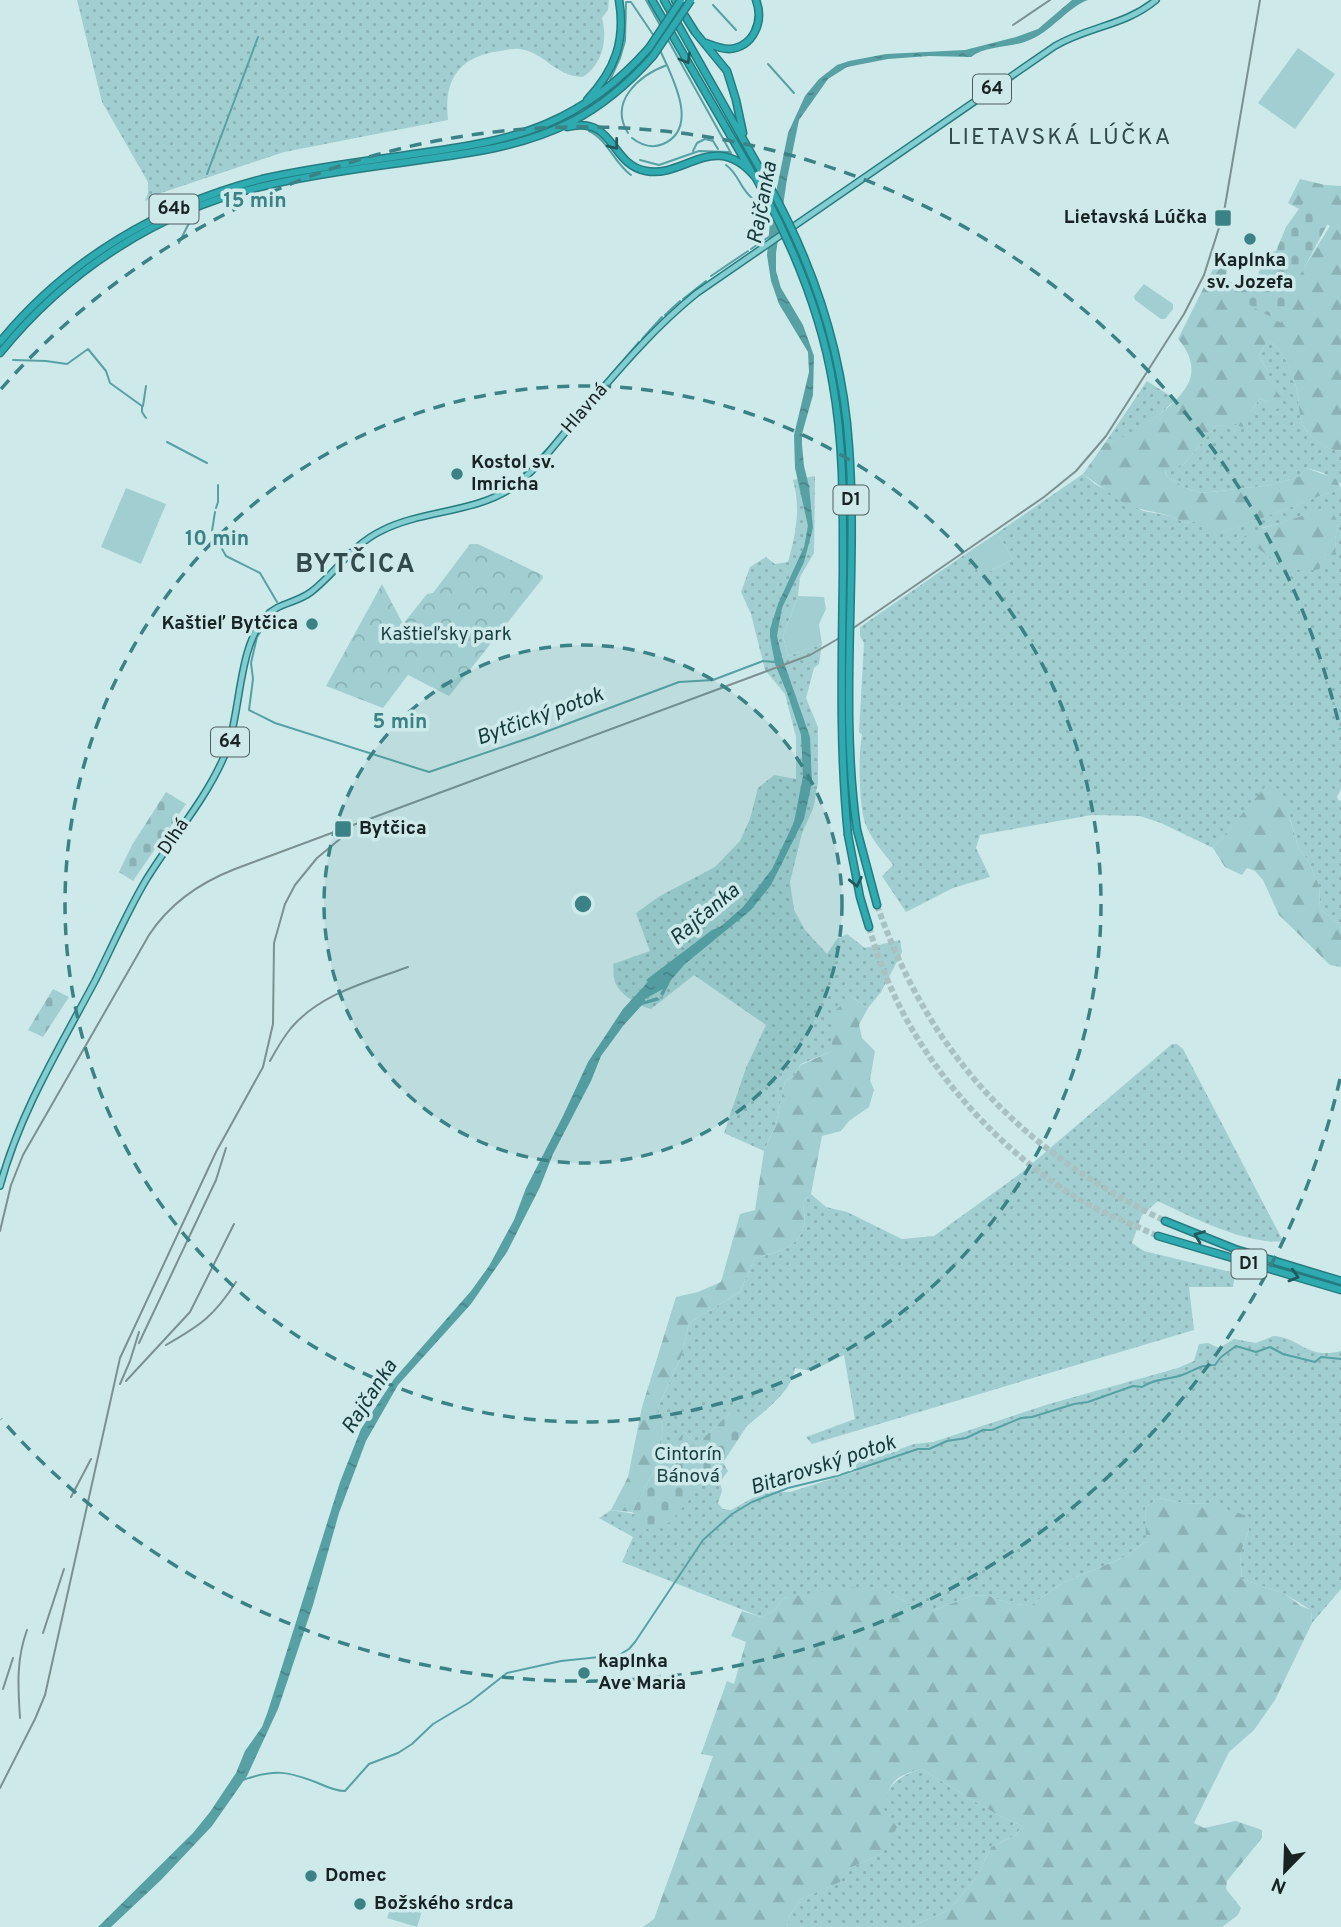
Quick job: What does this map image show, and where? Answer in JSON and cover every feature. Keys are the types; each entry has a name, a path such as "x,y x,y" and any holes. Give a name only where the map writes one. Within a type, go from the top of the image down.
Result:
{"highway":[{"path":"581,106 601,85 615,58 622,25 619,0"},
{"name":"D1","path":"652,0 781,226 807,286 822,335 836,403 842,472 842,726 848,835 857,886 869,928"},
{"name":"D1","path":"664,0 788,221 814,284 833,343 845,407 851,485 851,759 857,830 877,905"},
{"path":"675,0 690,24 721,61 731,80 745,142"},
{"name":"64b","path":"0,342 37,302 79,266 132,230 194,200 279,175 496,140 545,125 581,106 610,86 649,48 681,0"},
{"name":"64b","path":"0,354 42,307 97,261 144,232 197,207 264,186 486,150 554,129 599,104 628,82 653,56 691,0"},
{"path":"706,43 728,49 739,47 748,41 756,31 760,18 756,0"},
{"path":"554,129 579,124 597,128 626,160 642,170 662,171 699,157 715,156 736,162 756,178"},
{"name":"D1","path":"1165,1221 1220,1244 1341,1281"},
{"name":"D1","path":"1158,1236 1341,1290"}],"main road":[{"name":"Hlavná","path":"383,530 484,500 516,484 541,460 667,319 704,287 1055,46 1074,36 1130,18 1157,0"},
{"name":"Dlhá","path":"0,1186 26,1116 53,1055 96,979 141,889 213,780 223,759 234,727 246,660 255,632 269,612 312,592 355,548 383,530"}],"green space":[{"path":"77,0 609,0 608,10 602,18 602,51 595,66 583,77 565,73 529,51 517,49 493,52 469,61 455,76 448,95 448,120 284,152 161,193 145,201 148,182 102,102"},
{"path":"1298,48 1335,74 1295,129 1258,103"},
{"path":"1300,179 1341,186 1341,451 1323,446 1305,428 1300,417 1297,388 1292,372 1284,357 1268,340 1259,356 1268,371 1268,385 1274,388 1283,400 1280,408 1272,410 1267,402 1260,398 1246,419 1246,425 1217,425 1184,464 1165,471 1167,477 1190,490 1202,493 1272,485 1300,476 1306,468 1336,479 1341,488 1225,532 1203,528 1196,521 1185,523 1171,516 1128,506 1083,474 1105,443 1127,435 1151,420 1174,402 1188,384 1190,360 1178,339 1219,257 1229,261 1225,280 1283,301 1330,226 1288,203"},
{"path":"1306,199 1332,216 1291,292 1281,323 1248,304 1261,266 1264,268 1271,252 1276,251 1286,227"},
{"path":"1144,284 1173,304 1173,309 1165,319 1161,319 1135,300 1134,296"},
{"path":"1268,340 1279,350 1292,372 1297,388 1300,417 1305,428 1313,438 1341,451 1341,484 1321,472 1306,468 1300,476 1272,485 1202,493 1190,490 1167,477 1165,470 1184,464 1217,425 1232,424 1243,419 1260,398 1267,402 1268,371 1259,356"},
{"path":"1147,381 1175,399 1143,426 1124,437 1105,443"},
{"path":"1083,474 1095,484 1143,511 1171,516 1185,523 1196,521 1224,532 1341,488 1341,789 1337,797 1341,800 1341,925 1320,909 1319,885 1308,860 1299,849 1289,815 1266,787 1213,848 1140,816 1092,815 980,835 976,848 990,877 953,888 906,912 882,876 893,865 870,834 861,804 862,735 859,732 864,643 860,636 860,627 967,553 981,576 1013,559 997,533","holes":["1308,515 1338,523 1336,554 1325,558 1262,528"]},
{"path":"815,476 814,553 800,577 798,596 783,636 788,656 822,644 819,664 814,668 806,698 818,727 818,783 813,809 802,833 790,882 794,910 805,930 827,954 837,939 847,934 865,948 900,940 902,952 881,992 868,1008 852,997 832,1051 801,1064 795,1075 785,1081 776,1124 764,1151 724,1133 746,1068 766,1025 694,975 651,1009 630,999 621,991 614,980 613,964 650,951 636,913 660,896 715,867 740,841 750,819 758,788 774,775 796,779 796,737 785,694 765,670 751,614 741,592 750,567 766,557 775,564 788,562 796,521 797,501 793,480"},
{"path":"126,488 166,504 141,564 101,547"},
{"path":"1330,506 1338,523 1336,555 1325,558 1319,569 1308,571 1288,567 1269,557 1243,537 1264,528"},
{"path":"997,533 1013,559 981,576 967,553"},
{"name":"Kaštieľsky park","path":"470,544 478,544 542,575 543,578 449,696 408,675 383,708 326,686 382,584 403,624 427,594 433,593"},
{"path":"798,596 824,597 826,609 819,624 822,644 788,656 783,636"},
{"path":"1265,787 1277,788 1284,799 1299,849 1308,860 1319,885 1320,909 1341,925 1341,967 1330,965 1279,915 1263,880 1255,871 1247,868 1242,875 1225,867 1213,848"},
{"path":"166,792 186,804 133,881 119,872 132,845"},
{"path":"53,989 69,997 43,1037 28,1030"},
{"path":"852,997 868,1008 859,1025 862,1038 875,1051 870,1080 874,1090 869,1107 849,1121 841,1131 822,1136 811,1194 803,1202 804,1225 797,1240 785,1249 755,1258 740,1292 689,1323 682,1355 658,1407 663,1429 661,1442 669,1452 652,1474 632,1512 611,1510 628,1477 642,1407 676,1297 698,1292 721,1282 740,1214 755,1210 764,1151 776,1124 785,1081 795,1075 801,1065 832,1051 833,1012"},
{"path":"1172,1044 1183,1049 1283,1241 1254,1239 1237,1234 1202,1222 1158,1201 1142,1215 1132,1243 1144,1251 1235,1273 1233,1287 1189,1287 1194,1330 812,1444 806,1437 855,1419 844,1355 811,1371 795,1368 783,1393 747,1426 730,1413 697,1444 684,1432 669,1452 661,1442 663,1429 658,1407 682,1355 689,1323 740,1292 755,1258 785,1249 797,1240 805,1223 803,1202 811,1194 826,1207 847,1212 902,1239 934,1236 1021,1173"},
{"path":"1273,1336 1282,1337 1319,1353 1341,1351 1341,1589 1312,1623 1311,1610 1285,1594 1242,1579 1240,1555 1249,1529 1210,1504 1182,1503 1158,1498 1145,1508 1147,1540 1125,1557 1064,1582 1031,1605 1011,1604 989,1596 974,1595 932,1611 921,1611 882,1588 783,1598 774,1611 761,1617 622,1562 633,1537 599,1518 611,1510 635,1514 700,1487 718,1470 722,1461 728,1471 720,1482 722,1491 718,1503 723,1509 731,1510 765,1491 790,1492 857,1471 854,1457 866,1461 914,1444 933,1442 1049,1404 1178,1368 1194,1361 1199,1344 1208,1343 1219,1348 1234,1339 1256,1343"},
{"name":"Cintorín Bánová","path":"731,1412 747,1426 718,1470 671,1521 659,1529 649,1530 631,1520 635,1514 632,1512 652,1474 684,1432 697,1444"},
{"path":"1158,1498 1182,1503 1210,1504 1245,1515 1249,1529 1240,1555 1242,1579 1285,1594 1311,1610 1312,1623 1275,1700 1254,1730 1229,1752 1194,1823 1204,1828 1236,1821 1262,1830 1262,1838 1227,1881 1226,1889 1241,1908 1238,1915 1222,1927 910,1927 949,1910 977,1877 991,1847 1016,1835 1022,1826 996,1814 921,1769 899,1778 888,1792 884,1809 897,1827 883,1853 850,1868 840,1882 801,1899 790,1915 787,1927 643,1927 654,1919 713,1756 701,1754 727,1681 734,1684 746,1642 731,1636 742,1611 761,1617 774,1611 783,1598 851,1587 882,1588 921,1611 932,1611 974,1595 989,1596 1011,1604 1031,1605 1064,1582 1125,1557 1146,1541 1145,1508"},
{"path":"921,1769 996,1814 1022,1826 1016,1835 991,1847 977,1877 949,1910 910,1927 787,1927 790,1915 801,1899 839,1882 850,1868 883,1853 883,1812 889,1791 895,1782"},
{"path":"393,1901 422,1911 417,1927 387,1918"}],"water":[{"path":"1072,0 1088,0 1041,34 1018,44 985,50 971,57 888,59 847,67 828,79 799,120 787,179 776,253 776,271 781,288 803,325 814,356 813,395 802,434 813,528 804,562 782,608 777,636 810,737 812,782 804,819 771,885 751,910 685,964 671,980 663,996 660,994 663,989 645,999 657,997 660,1000 642,1005 601,1056 507,1252 471,1304 398,1385 366,1441 339,1513 313,1605 278,1709 247,1776 212,1826 161,1880 111,1927 98,1927 193,1833 236,1773 268,1711 340,1482 361,1429 394,1379 471,1291 489,1266 514,1220 526,1188 588,1062 623,1009 648,982 646,980 712,930 720,927 743,907 772,869 794,822 803,776 801,735 775,664 770,629 778,604 804,547 808,526 795,468 794,435 809,372 808,352 779,304 771,281 767,255 770,222 788,133 805,96 819,79 837,65 886,54 965,50 1016,37 1038,29"}],"waterway":[{"path":"646,0 661,27"},
{"path":"610,80 625,41 626,2 631,2 654,36"},
{"path":"713,5 736,30"},
{"path":"207,174 258,37"},
{"path":"667,38 731,153"},
{"path":"632,138 646,146 659,145 674,136 680,126 680,100 660,50"},
{"path":"768,64 794,93"},
{"path":"628,133 623,121 624,100 638,82 667,65"},
{"path":"589,131 601,140 631,175"},
{"path":"693,151 697,143 705,139 713,141 718,149"},
{"path":"640,160 659,165 699,151 729,152"},
{"name":"Rajčanka","path":"726,165 752,198"},
{"name":"Rajčanka","path":"758,201 769,207"},
{"path":"179,243 190,221"},
{"name":"Rajčanka","path":"751,249 770,236"},
{"name":"Rajčanka","path":"711,276 748,251"},
{"path":"683,299 706,281"},
{"path":"668,312 680,301"},
{"path":"642,339 662,317"},
{"path":"501,490 520,477 549,447 639,342"},
{"name":"Bytčický potok","path":"13,360 67,364 88,349 106,371 110,383 142,406 146,418"},
{"path":"143,406 146,386"},
{"name":"Bytčický potok","path":"167,442 207,463"},
{"name":"Bytčický potok","path":"216,508 218,485"},
{"name":"Bytčický potok","path":"215,512 212,531 226,556 260,573 277,602"},
{"name":"Bytčický potok","path":"272,615 257,637 251,663 253,679 249,710 275,723 429,772 679,682 713,680 763,661 774,662"},
{"name":"Bitarovský potok","path":"243,1780 281,1773 345,1791 369,1764 398,1753 412,1744 433,1724 470,1702 507,1673 561,1661 619,1655 635,1642 703,1540 732,1514 752,1502 788,1488 837,1476 918,1449 929,1449 947,1441 966,1438 1021,1418 1088,1402 1133,1386 1142,1387 1201,1367 1215,1365 1236,1346 1256,1352 1270,1347 1283,1354 1315,1362 1321,1357 1341,1359"}],"tunnel":[{"path":"877,905 899,960 925,1009 954,1054 987,1094 1025,1130 1067,1163 1113,1193 1165,1221"},
{"path":"869,927 891,988 907,1021 927,1054 977,1116 1005,1144 1067,1191 1099,1210 1158,1236"}],"railway":[{"path":"1013,25 1050,0"},
{"path":"0,1231 11,1185 23,1155 149,935 166,913 186,895 235,869 810,655 836,640 1044,497 1076,471 1106,436 1184,314 1204,275 1224,212 1260,0"},
{"path":"0,1788 45,1695 120,1358 216,1152 263,1067 273,1024 274,943 285,904 295,885 317,858 346,834"},
{"path":"270,1061 291,1028 316,1006 345,990 408,967"},
{"path":"139,1343 216,1180 226,1148"},
{"path":"126,1381 190,1312 234,1224"},
{"path":"166,1345 206,1319 236,1282"},
{"path":"120,1384 139,1332"},
{"path":"71,1497 91,1459"},
{"path":"43,1633 64,1569"},
{"path":"20,1718 19,1663 27,1630"},
{"path":"3,1689 13,1658"}],"place":[{"name":"Lietavská Lúčka","path":"1223,218"},
{"name":"Kaplnka sv. Jozefa","path":"1250,239"},
{"name":"Kostol sv. Imricha","path":"457,474"},
{"name":"Kaštieľ Bytčica","path":"312,624"},
{"name":"Bytčica","path":"343,829"},
{"name":"kaplnka Ave Maria","path":"584,1673"},
{"name":"Domec","path":"311,1876"},
{"name":"Božského srdca","path":"360,1904"}],"district":[{"name":"LIETAVSKÁ LÚČKA","path":"1060,138"},
{"name":"BYTČICA","path":"356,565"}]}
